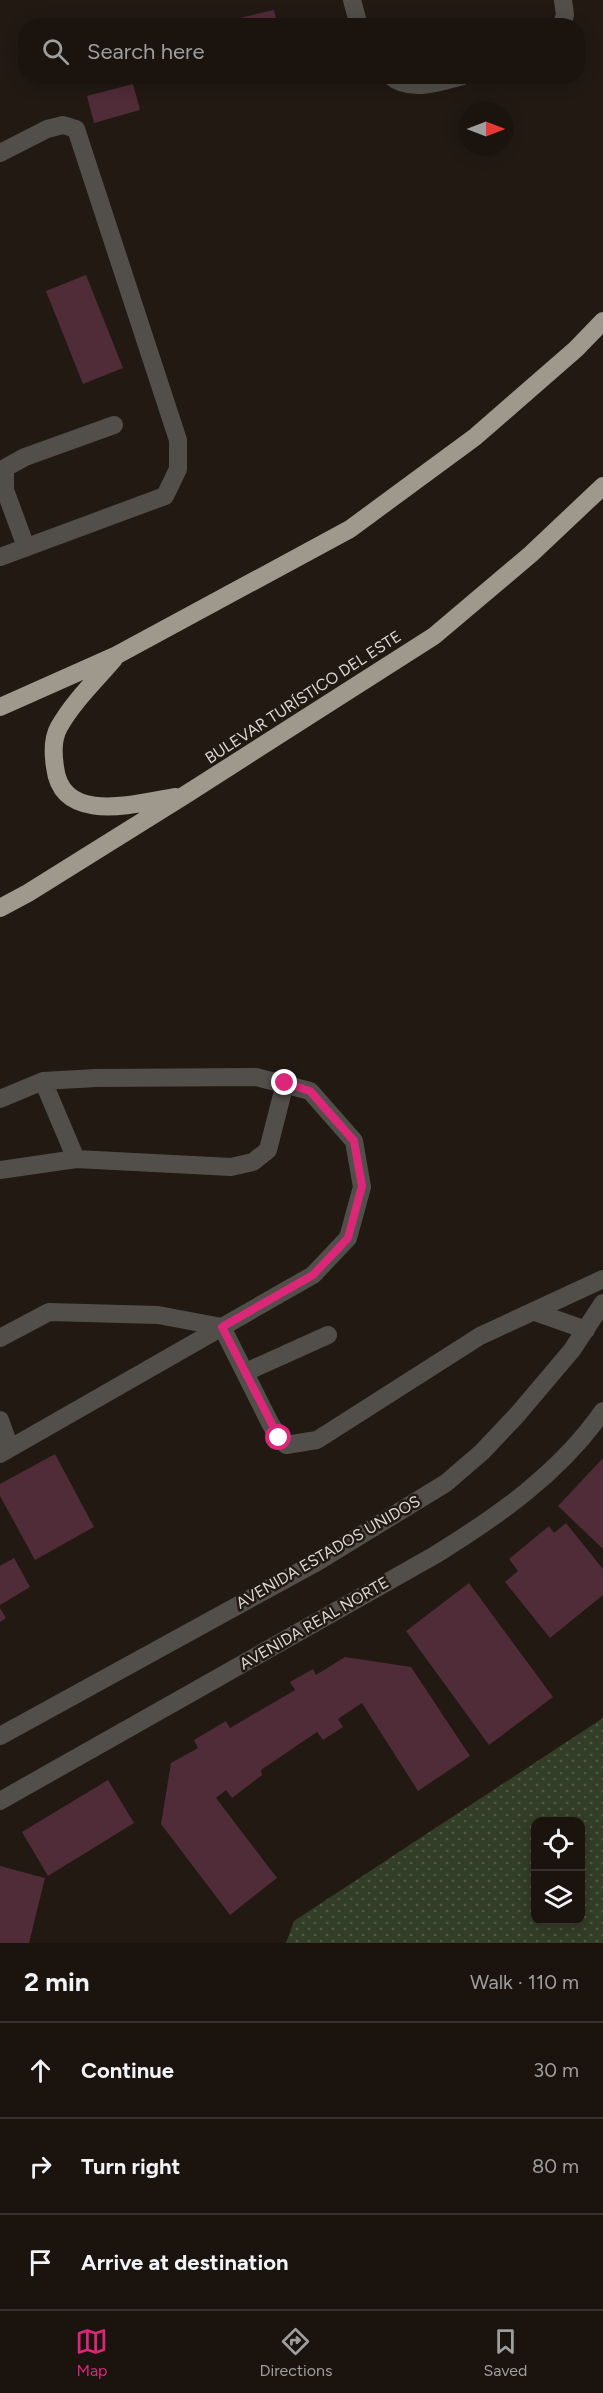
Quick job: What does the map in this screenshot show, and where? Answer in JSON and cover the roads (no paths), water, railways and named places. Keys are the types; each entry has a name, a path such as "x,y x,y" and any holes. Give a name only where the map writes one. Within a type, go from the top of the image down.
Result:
{"highway":[{"path":"0,707 117,655 350,529 475,437 576,350 603,321"},
{"name":"BULEVAR TURÍSTICO DEL ESTE","path":"0,908 186,795 434,636 531,554 603,486"},
{"path":"117,655 58,728 53,750 56,776 64,791 78,802 97,807 116,807 186,795"}],"street":[{"path":"352,0 357,18"},
{"path":"563,0 564,18"},
{"path":"408,84 420,86 429,84"},
{"path":"0,153 47,129 63,125 76,129 178,440 178,469 165,496 0,557"},
{"path":"27,548 5,490 5,468 25,457 114,425"},
{"path":"0,1099 43,1081 96,1078 256,1077 285,1083 310,1091 354,1141 362,1186 348,1238 313,1275 5,1451 0,1420"},
{"path":"43,1081 76,1159"},
{"path":"0,1170 76,1159 231,1167 253,1162 268,1150 285,1083"},
{"path":"222,1327 270,1423 286,1444 317,1440 480,1336 603,1280"},
{"name":"AVENIDA ESTADOS UNIDOS","path":"0,1736 317,1562 446,1483 482,1452 517,1415 586,1330 603,1303"},
{"path":"0,1338 49,1312 158,1315 222,1327"},
{"path":"535,1312 586,1330"},
{"path":"246,1372 328,1335"},
{"name":"AVENIDA REAL NORTE","path":"0,1801 435,1555 490,1521 543,1479 590,1430 603,1412"}]}
